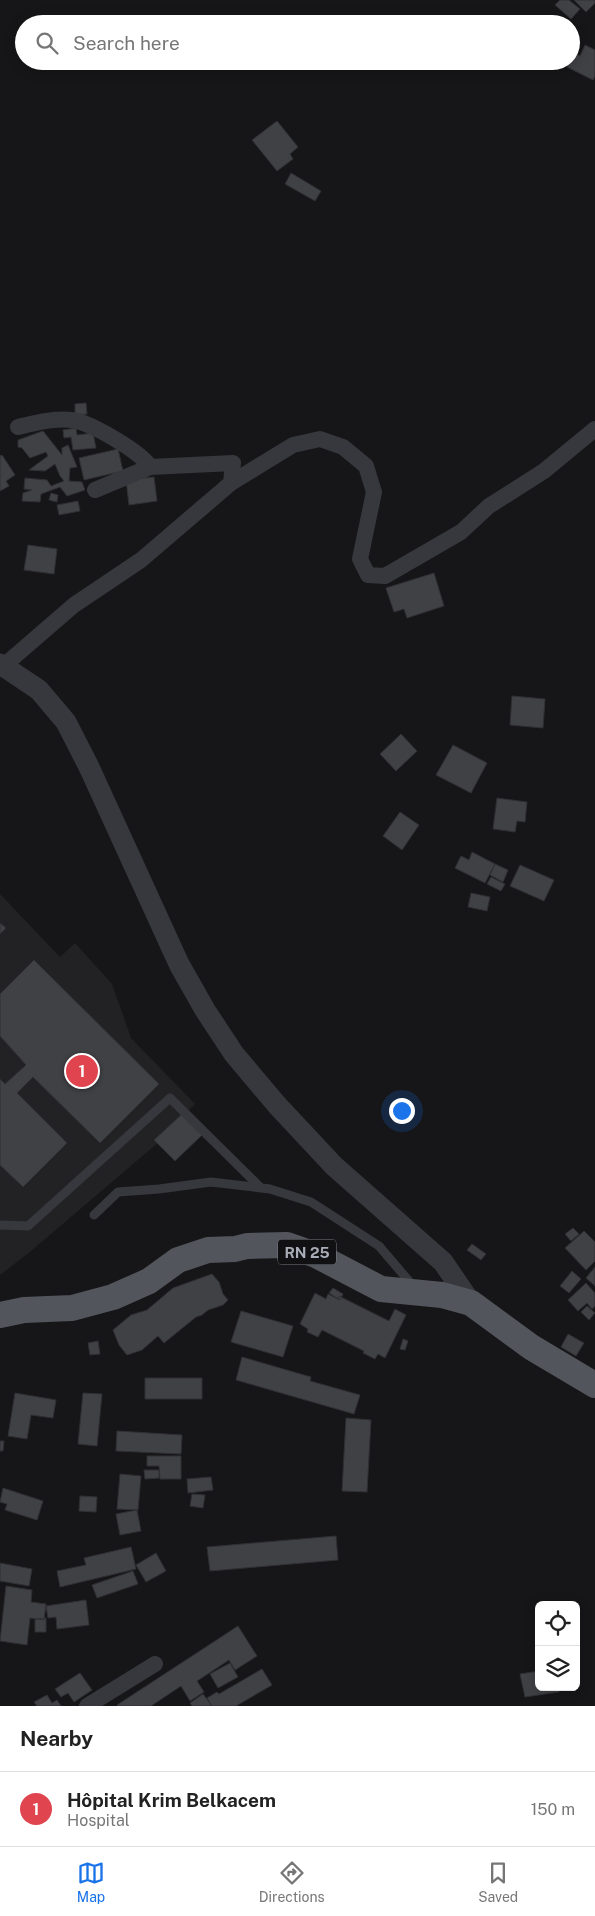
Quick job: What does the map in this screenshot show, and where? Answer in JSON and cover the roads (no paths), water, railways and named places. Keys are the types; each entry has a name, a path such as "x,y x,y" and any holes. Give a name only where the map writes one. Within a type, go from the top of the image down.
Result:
{"main road":[{"name":"RN 25","path":"0,1315 24,1310 72,1308 113,1297 149,1281 178,1260 208,1250 235,1249 246,1246 287,1245 316,1256 382,1288 442,1295 471,1304 531,1347 595,1385"}],"street":[{"path":"18,427 45,421 73,420 96,429 125,446 146,461 150,468"},
{"path":"471,1304 443,1262 334,1166 276,1105 234,1054 205,1010 179,964 66,722 39,690 1,666 74,605 141,560 231,483 293,445 320,438 343,447 366,466 374,492 360,559 368,575 385,576 461,532 489,506 544,471 595,429"},
{"path":"95,490 150,468 233,463 231,483"},
{"path":"87,1706 155,1664"}],"lane":[{"path":"0,1225 28,1226 170,1098 261,1188"},
{"path":"94,1215 118,1192 211,1182 270,1189 311,1202 379,1246 418,1293"}],"place":[{"name":"Hôpital Krim Belkacem","path":"82,1071"}]}
